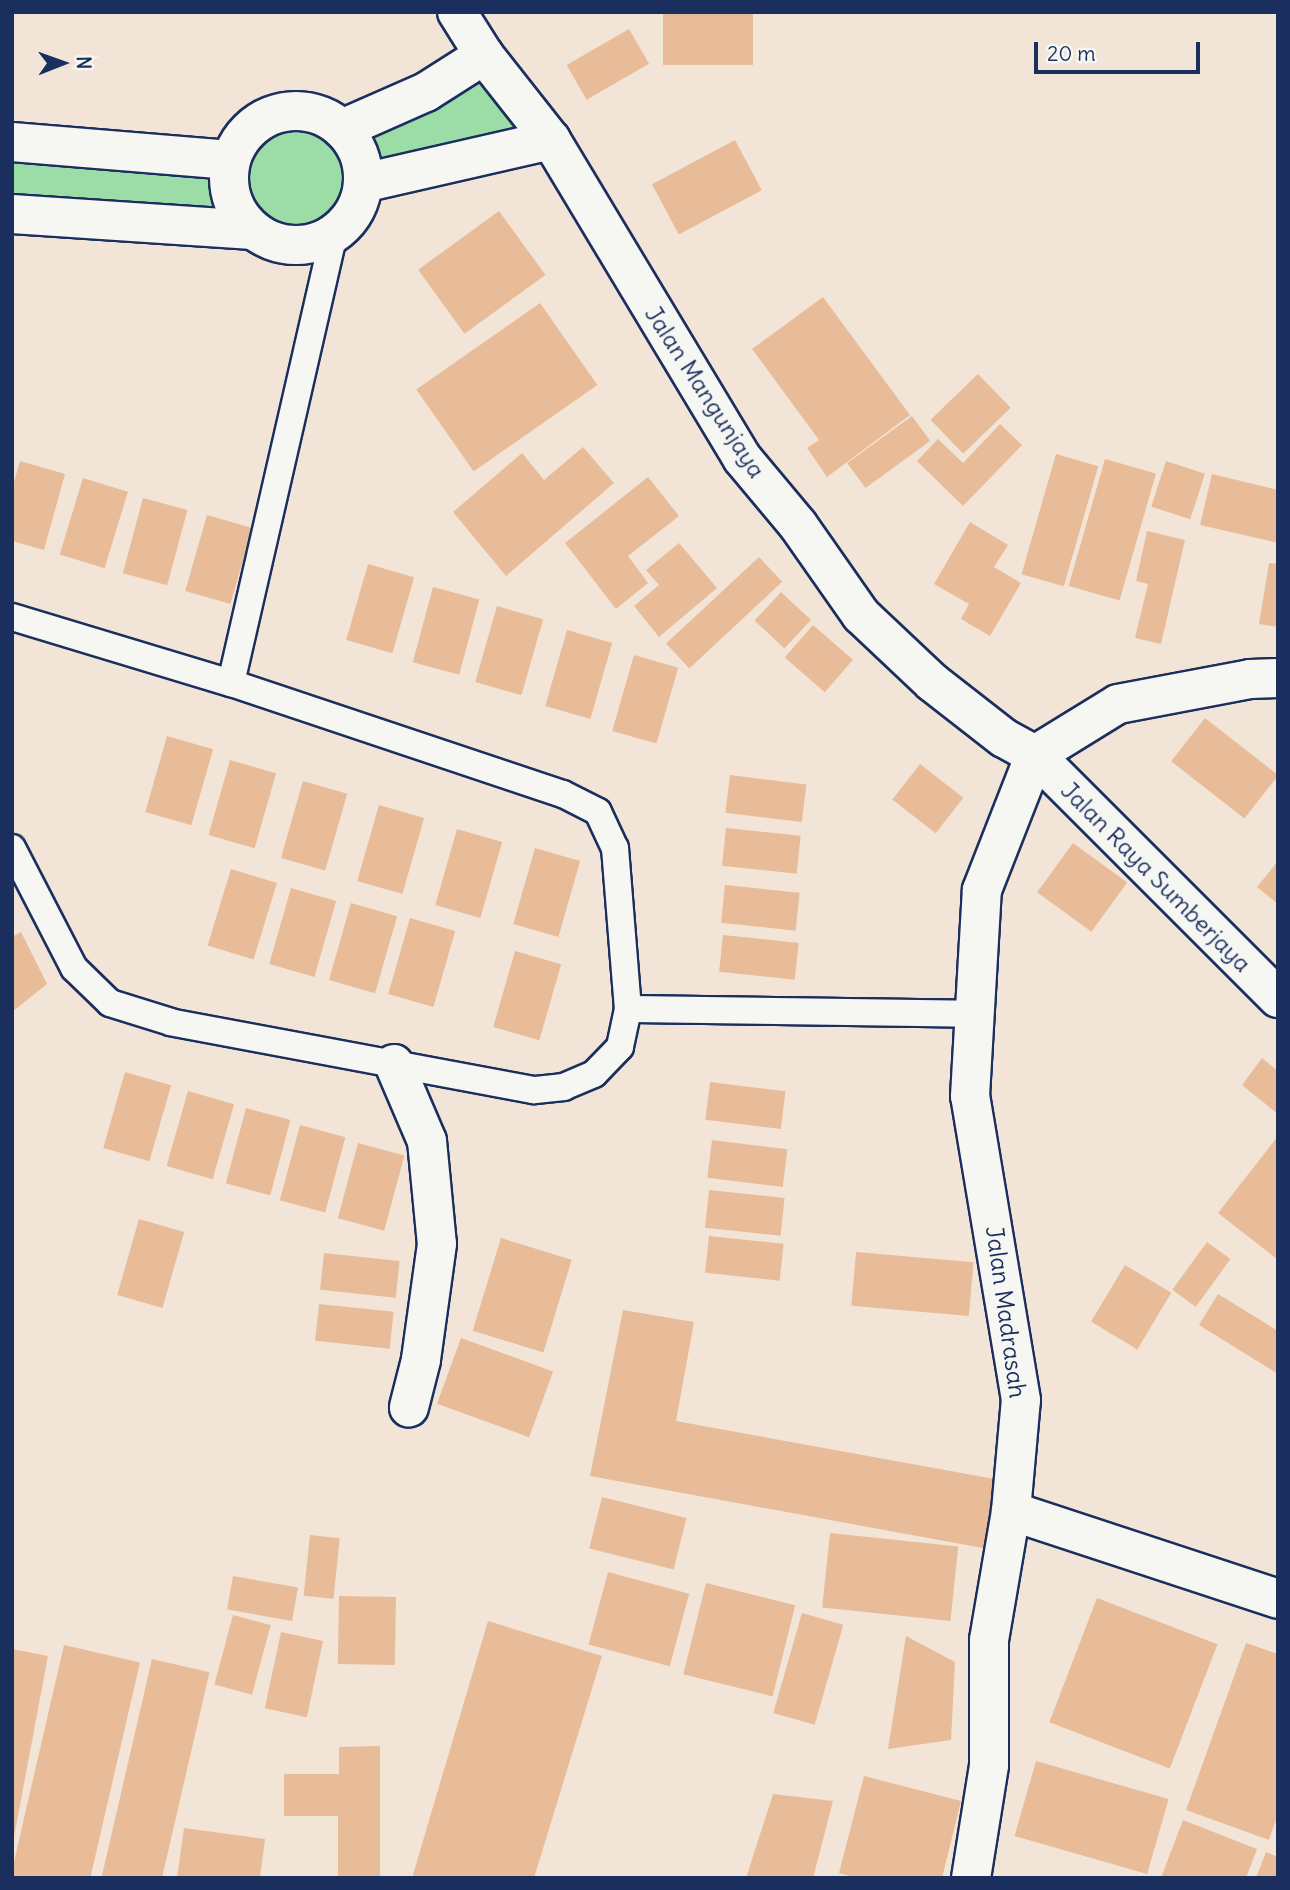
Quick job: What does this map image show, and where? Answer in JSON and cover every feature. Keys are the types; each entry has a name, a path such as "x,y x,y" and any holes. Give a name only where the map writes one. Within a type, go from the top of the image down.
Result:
{"street":[{"name":"Jalan Mangunjaya","path":"457,12 484,55 551,140 742,458 798,525 861,615 932,682 1004,738 1035,755"},
{"path":"342,129 426,92 484,55"},
{"path":"12,214 252,230 287,246 311,244 333,236 354,213 363,184 359,154 342,129 319,114 292,110 264,118 244,135 230,160 231,198 252,230"},
{"path":"363,184 551,140"},
{"path":"12,142 230,160"},
{"path":"1035,755 1118,704 1250,679 1278,678"},
{"name":"Jalan Raya Sumberjaya","path":"1035,755 1278,998"},
{"name":"Jalan Madrasah","path":"971,1878 989,1765 989,1640 1011,1511 1021,1400 970,1096 977,1014 982,890 1035,755"},
{"path":"394,1064 427,1141 437,1244 421,1360 409,1407"},
{"path":"1011,1511 1278,1599"}],"lane":[{"path":"231,683 333,236"},
{"path":"12,617 231,683 564,794 598,812 615,848 628,1009 620,1046 608,1063 564,1087 533,1090 171,1022 110,1003 74,968 12,848"},
{"path":"628,1009 977,1014"}],"green space":[{"path":"484,55 551,140 360,199 345,225 311,244 287,246 252,230 12,213 12,142 230,160 244,135 264,118 292,110 319,114 342,129"}],"building":[{"path":"663,12 753,12 753,65 663,65"},
{"path":"629,29 649,64 587,100 567,65"},
{"path":"735,140 762,190 679,234 652,184"},
{"path":"499,211 545,275 465,334 418,270"},
{"path":"823,297 910,415 827,477 807,448 819,440 752,349"},
{"path":"540,303 597,385 474,472 416,390"},
{"path":"978,374 1011,408 963,454 931,420"},
{"path":"912,416 930,441 865,488 847,463"},
{"path":"1000,424 1022,445 963,506 917,461 938,439 963,463"},
{"path":"583,447 614,483 506,576 453,512 522,453 544,480"},
{"path":"1056,454 1098,466 1064,586 1022,574"},
{"path":"1105,459 1156,474 1120,600 1069,586"},
{"path":"20,461 65,474 44,550 12,541 12,489"},
{"path":"1166,461 1205,474 1190,519 1151,507"},
{"path":"1212,474 1278,490 1278,543 1200,525"},
{"path":"648,477 679,516 628,556 648,583 616,609 565,543"},
{"path":"83,478 128,492 105,568 60,555"},
{"path":"143,498 187,510 167,585 123,573"},
{"path":"207,515 252,528 230,604 185,591"},
{"path":"970,522 1008,545 994,567 1021,583 990,636 961,619 969,604 934,584"},
{"path":"1147,531 1185,540 1161,644 1135,638 1148,584 1136,581"},
{"path":"679,543 717,588 659,637 634,606 659,585 646,570"},
{"path":"759,557 782,582 689,668 666,644"},
{"path":"1269,563 1278,564 1278,627 1259,624"},
{"path":"368,564 414,577 392,653 346,640"},
{"path":"433,587 479,599 459,675 413,662"},
{"path":"781,592 811,620 784,648 754,621"},
{"path":"497,606 543,619 521,695 475,682"},
{"path":"813,625 853,660 825,692 785,657"},
{"path":"567,630 612,643 590,719 545,706"},
{"path":"634,655 678,668 656,744 612,731"},
{"path":"1205,718 1278,775 1244,819 1171,761"},
{"path":"167,736 213,749 191,825 145,812"},
{"path":"230,760 276,773 255,848 209,835"},
{"path":"920,764 963,798 936,833 892,799"},
{"path":"730,775 806,784 802,822 725,813"},
{"path":"303,781 347,794 325,871 281,858"},
{"path":"379,805 424,818 402,894 357,881"},
{"path":"726,828 801,836 797,874 722,866"},
{"path":"457,829 502,842 480,918 435,905"},
{"path":"1073,843 1127,882 1091,932 1037,892"},
{"path":"535,848 580,861 558,937 513,924"},
{"path":"1278,861 1278,904 1257,887"},
{"path":"231,869 277,883 254,960 208,946"},
{"path":"725,885 800,893 796,931 721,923"},
{"path":"291,888 336,901 314,977 269,964"},
{"path":"351,903 397,916 375,993 329,980"},
{"path":"410,918 455,931 433,1007 388,994"},
{"path":"21,932 47,984 12,1012 12,937"},
{"path":"723,935 799,943 795,980 719,972"},
{"path":"515,951 561,964 539,1040 493,1027"},
{"path":"1262,1058 1278,1071 1278,1114 1242,1085"},
{"path":"125,1072 171,1085 149,1161 103,1148"},
{"path":"710,1082 785,1091 781,1129 705,1120"},
{"path":"188,1091 234,1104 213,1179 167,1166"},
{"path":"246,1108 290,1120 270,1195 226,1183"},
{"path":"300,1125 345,1137 325,1213 280,1200"},
{"path":"1278,1136 1278,1260 1218,1213"},
{"path":"712,1140 787,1149 783,1187 707,1178"},
{"path":"358,1143 404,1155 384,1231 338,1218"},
{"path":"709,1190 785,1198 781,1236 705,1228"},
{"path":"139,1219 184,1232 162,1308 117,1295"},
{"path":"709,1236 784,1244 780,1281 705,1273"},
{"path":"501,1238 572,1260 543,1352 473,1331"},
{"path":"1207,1242 1230,1259 1196,1307 1172,1290"},
{"path":"856,1252 974,1262 969,1316 851,1306"},
{"path":"324,1253 400,1261 396,1298 320,1290"},
{"path":"1125,1265 1171,1293 1137,1349 1091,1322"},
{"path":"1218,1294 1278,1331 1278,1374 1199,1325"},
{"path":"319,1304 394,1312 390,1349 315,1341"},
{"path":"623,1310 694,1322 676,1421 1011,1482 999,1551 590,1476"},
{"path":"461,1338 553,1372 529,1437 437,1404"},
{"path":"602,1497 686,1518 674,1569 589,1548"},
{"path":"830,1533 958,1546 950,1621 822,1608"},
{"path":"310,1535 340,1538 333,1599 304,1596"},
{"path":"608,1572 689,1594 670,1666 589,1644"},
{"path":"233,1576 298,1587 292,1621 227,1609"},
{"path":"706,1583 795,1605 773,1696 683,1674"},
{"path":"339,1596 396,1597 395,1665 338,1664"},
{"path":"1097,1598 1217,1644 1170,1768 1049,1722"},
{"path":"802,1613 843,1625 815,1725 773,1713"},
{"path":"233,1615 271,1625 252,1695 214,1685"},
{"path":"488,1621 602,1656 534,1878 412,1878"},
{"path":"281,1632 323,1641 307,1717 265,1708"},
{"path":"906,1636 955,1662 951,1740 888,1749"},
{"path":"1246,1643 1278,1654 1278,1814 1269,1840 1186,1810"},
{"path":"64,1645 140,1663 90,1878 12,1877"},
{"path":"12,1649 48,1656 14,1837 12,1837"},
{"path":"152,1659 209,1672 162,1878 102,1877"},
{"path":"380,1746 380,1878 338,1878 338,1816 284,1816 284,1774 339,1774 339,1747"},
{"path":"1036,1761 1169,1799 1147,1874 1015,1836"},
{"path":"864,1776 961,1801 942,1878 856,1878 839,1873"},
{"path":"773,1794 833,1801 813,1878 746,1878"},
{"path":"1183,1820 1257,1849 1246,1878 1161,1878"},
{"path":"184,1828 265,1839 260,1878 177,1878"},
{"path":"1266,1852 1278,1857 1278,1878 1256,1878"}]}
